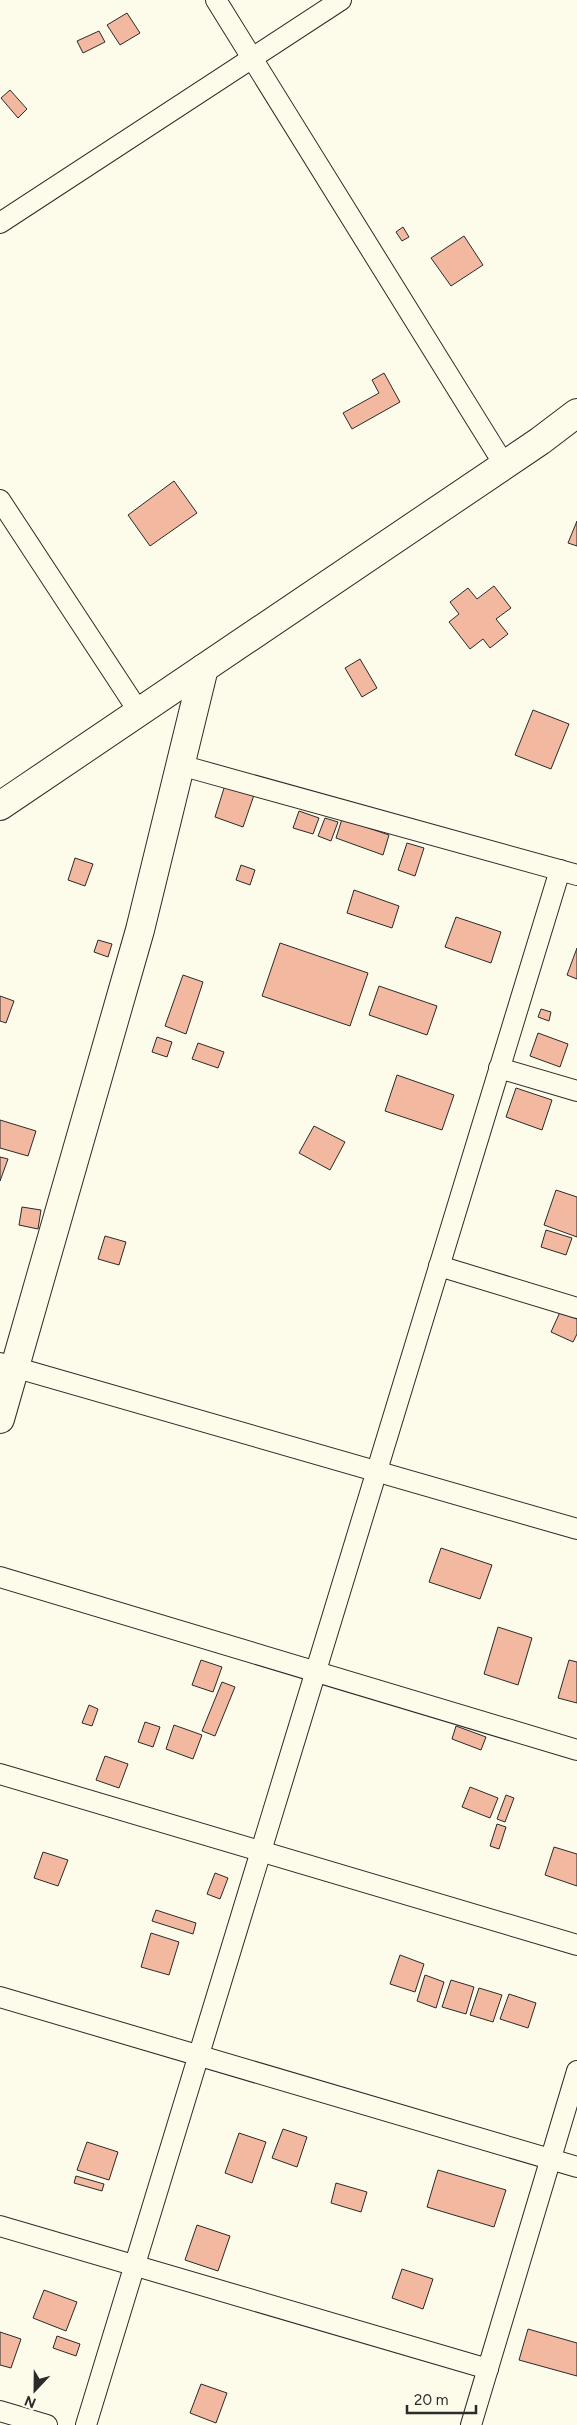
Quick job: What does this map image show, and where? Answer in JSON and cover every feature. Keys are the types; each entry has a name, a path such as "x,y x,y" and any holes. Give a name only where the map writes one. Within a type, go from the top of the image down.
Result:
{"street":[{"path":"216,0 504,466"},
{"path":"0,223 341,0"},
{"path":"0,806 504,466 577,412"},
{"path":"0,500 139,712"},
{"path":"0,1419 7,1366 140,930 204,668"},
{"path":"86,2425 499,1068 568,873 180,765"},
{"path":"499,1068 577,1091"},
{"path":"439,1266 577,1308"},
{"path":"7,1366 577,1529"},
{"path":"0,1576 577,1750"},
{"path":"0,1774 577,1945"},
{"path":"0,1997 577,2167"},
{"path":"471,2425 577,2071"},
{"path":"0,2226 488,2369"},
{"path":"0,2411 47,2425"}],"building":[{"path":"127,13 140,33 120,45 107,25"},
{"path":"99,31 105,42 83,53 77,41"},
{"path":"10,90 27,109 18,118 1,98"},
{"path":"403,227 409,237 402,241 396,232"},
{"path":"464,236 483,265 451,286 431,258"},
{"path":"384,373 400,402 352,429 343,413 379,393 372,380"},
{"path":"174,481 197,513 150,546 128,515"},
{"path":"577,521 577,546 568,543"},
{"path":"494,586 511,608 496,619 508,634 490,648 483,639 470,649 449,622 459,614 450,602 468,588 477,599"},
{"path":"360,659 377,688 362,697 345,668"},
{"path":"533,710 569,724 551,769 515,755"},
{"path":"225,785 254,795 243,827 215,817"},
{"path":"299,811 319,818 313,834 293,828"},
{"path":"325,818 338,822 331,841 318,836"},
{"path":"342,819 389,835 383,855 336,838"},
{"path":"407,843 424,848 415,876 398,870"},
{"path":"75,858 93,864 85,886 68,880"},
{"path":"241,865 255,870 250,885 236,880"},
{"path":"354,890 399,906 392,928 347,913"},
{"path":"456,917 501,932 491,963 445,947"},
{"path":"98,940 112,944 108,957 94,952"},
{"path":"280,943 368,973 350,1026 262,996"},
{"path":"577,948 577,979 567,975"},
{"path":"183,975 203,982 186,1034 165,1026"},
{"path":"379,986 437,1006 427,1035 369,1015"},
{"path":"0,996 14,1001 6,1023 0,1021"},
{"path":"541,1009 551,1012 549,1021 538,1017"},
{"path":"538,1033 568,1044 560,1067 530,1056"},
{"path":"157,1037 172,1042 167,1057 152,1052"},
{"path":"198,1043 224,1052 218,1068 192,1059"},
{"path":"397,1075 454,1095 442,1130 385,1111"},
{"path":"516,1088 552,1100 542,1130 506,1117"},
{"path":"0,1120 36,1131 28,1156 0,1148"},
{"path":"314,1126 345,1142 330,1170 299,1153"},
{"path":"0,1157 8,1159 0,1181"},
{"path":"556,1190 577,1197 577,1237 544,1225"},
{"path":"22,1207 41,1210 38,1229 19,1225"},
{"path":"546,1230 572,1238 566,1255 541,1247"},
{"path":"105,1236 126,1242 119,1265 98,1259"},
{"path":"560,1312 577,1319 577,1334 573,1342 551,1332"},
{"path":"441,1548 492,1565 480,1599 429,1582"},
{"path":"498,1627 532,1638 518,1685 484,1674"},
{"path":"201,1660 222,1667 213,1692 192,1685"},
{"path":"569,1660 577,1662 577,1703 558,1698"},
{"path":"222,1682 235,1687 215,1736 202,1731"},
{"path":"89,1705 98,1709 92,1726 82,1723"},
{"path":"145,1722 160,1727 153,1747 138,1742"},
{"path":"174,1725 202,1735 193,1759 166,1749"},
{"path":"456,1726 486,1737 481,1750 452,1739"},
{"path":"105,1756 128,1764 119,1788 96,1780"},
{"path":"470,1787 498,1798 490,1818 462,1807"},
{"path":"506,1795 514,1798 505,1822 497,1819"},
{"path":"497,1824 506,1827 499,1849 490,1846"},
{"path":"554,1847 577,1854 577,1886 545,1875"},
{"path":"43,1852 68,1860 58,1886 34,1878"},
{"path":"215,1873 228,1878 220,1899 207,1894"},
{"path":"156,1910 196,1923 193,1934 152,1921"},
{"path":"151,1933 179,1942 169,1975 141,1967"},
{"path":"400,1955 424,1964 415,1992 390,1984"},
{"path":"425,1975 444,1982 436,2008 417,2001"},
{"path":"451,1980 474,1987 466,2014 442,2007"},
{"path":"479,1988 502,1995 493,2022 470,2015"},
{"path":"509,1994 536,2003 528,2028 500,2019"},
{"path":"283,2129 307,2137 297,2167 272,2158"},
{"path":"239,2133 266,2142 252,2183 225,2173"},
{"path":"87,2142 118,2152 109,2180 77,2170"},
{"path":"438,2170 506,2190 494,2227 427,2207"},
{"path":"76,2176 104,2184 102,2191 74,2183"},
{"path":"336,2183 367,2192 361,2212 331,2203"},
{"path":"197,2225 230,2236 218,2271 185,2260"},
{"path":"402,2269 433,2279 423,2309 392,2298"},
{"path":"44,2290 77,2302 66,2331 33,2318"},
{"path":"528,2329 577,2343 577,2376 519,2360"},
{"path":"0,2332 21,2339 11,2368 0,2365"},
{"path":"57,2336 80,2344 76,2356 53,2348"},
{"path":"201,2384 227,2393 216,2423 190,2413"}]}
